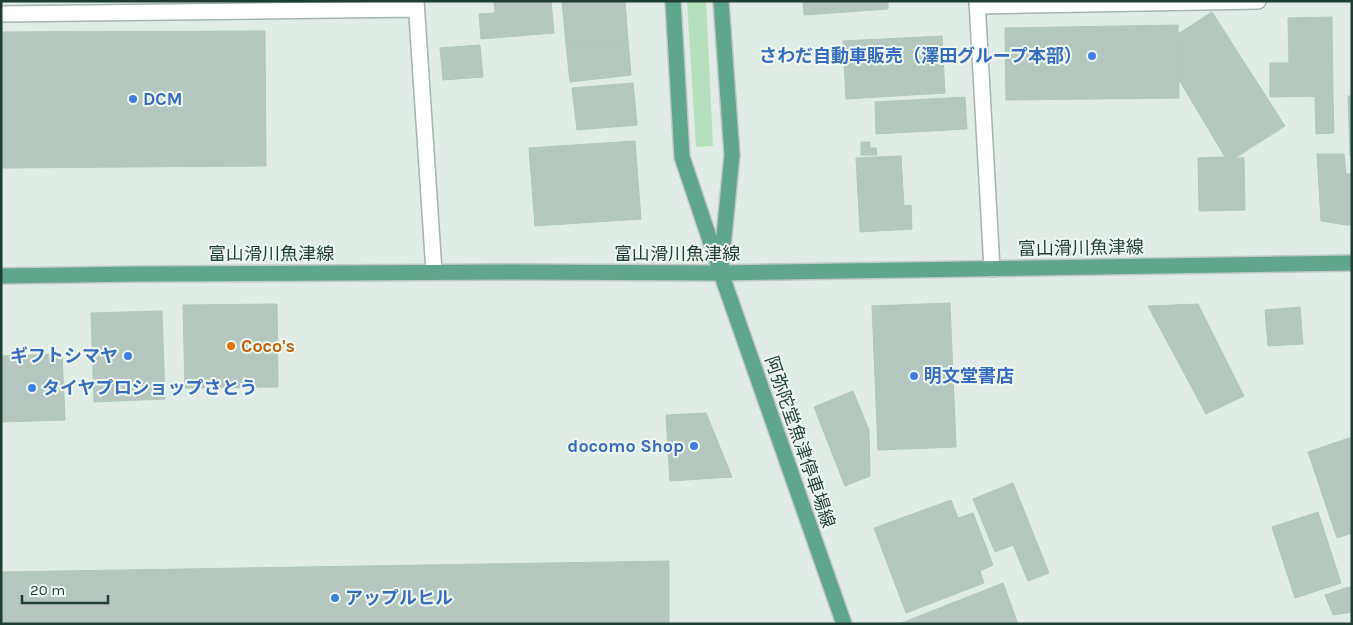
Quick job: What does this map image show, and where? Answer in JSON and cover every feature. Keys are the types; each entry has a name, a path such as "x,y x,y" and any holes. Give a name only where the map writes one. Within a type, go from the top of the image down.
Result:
{"main road":[{"name":"阿弥陀堂魚津停車場線","path":"672,1 682,157 844,624"},
{"name":"阿弥陀堂魚津停車場線","path":"721,1 732,155 721,273"},
{"name":"富山滑川魚津線","path":"1,276 434,272 721,273 1352,263"}],"street":[{"path":"992,269 977,4 1258,1"},
{"path":"1,14 416,5 434,272"}],"green space":[{"path":"687,1 706,1 713,146 696,147"}],"building":[{"path":"494,1 551,1 554,33 481,39 479,14 495,13"},
{"path":"562,1 625,1 628,40 566,44"},
{"path":"803,1 888,1 888,9 804,15"},
{"path":"1212,12 1285,126 1235,158 1244,158 1245,210 1199,211 1198,158 1225,157 1178,78 1178,34"},
{"path":"1332,17 1333,96 1270,97 1270,63 1289,63 1288,18"},
{"name":"さわだ自動車販売（澤田グループ本部）","path":"1178,25 1179,98 1006,100 1005,28"},
{"name":"DCM","path":"265,31 266,166 1,168 1,32"},
{"path":"942,36 945,93 846,99 843,41"},
{"path":"628,40 631,75 570,82 566,44"},
{"path":"480,45 483,77 443,80 440,48"},
{"path":"633,83 637,125 577,130 572,88"},
{"path":"1333,96 1334,133 1316,134 1315,97"},
{"path":"1348,96 1352,96 1352,156 1350,156"},
{"path":"965,97 967,129 876,134 875,102"},
{"path":"635,141 641,219 535,226 529,148"},
{"path":"861,142 870,142 870,148 876,148 877,155 861,155"},
{"path":"1317,154 1344,154 1346,225 1321,221"},
{"path":"901,156 904,206 911,205 912,229 860,232 856,158"},
{"path":"1346,174 1352,174 1352,225 1346,225"},
{"name":"明文堂書店","path":"950,303 956,447 878,450 872,306"},
{"name":"Coco's","path":"277,304 278,387 185,388 183,305"},
{"path":"1198,304 1244,396 1206,414 1148,306"},
{"path":"1300,307 1303,344 1268,346 1265,310"},
{"name":"ギフトシマヤ","path":"162,311 165,399 94,402 91,313"},
{"name":"タイヤプロショップさとう","path":"62,354 65,420 1,422 1,356"},
{"path":"853,391 869,430 870,476 845,486 814,407"},
{"name":"docomo Shop","path":"706,413 732,477 670,481 666,415"},
{"path":"1352,437 1352,533 1337,538 1308,452"},
{"path":"1013,483 1049,573 1028,581 1013,545 995,552 973,499"},
{"path":"951,500 958,518 973,513 993,565 980,571 984,583 906,613 874,528"},
{"path":"1318,512 1341,583 1295,598 1272,527"},
{"name":"アップルヒル","path":"669,561 669,624 1,624 1,572"},
{"path":"1003,583 1018,624 899,624"},
{"path":"1352,586 1352,612 1333,615 1325,595"}],"place":[{"name":"さわだ自動車販売（澤田グループ本部）","path":"1092,56"},
{"name":"DCM","path":"133,99"},
{"name":"Coco's","path":"231,346"},
{"name":"ギフトシマヤ","path":"128,356"},
{"name":"明文堂書店","path":"914,376"},
{"name":"タイヤプロショップさとう","path":"32,388"},
{"name":"docomo Shop","path":"694,446"},
{"name":"アップルヒル","path":"335,598"}]}
